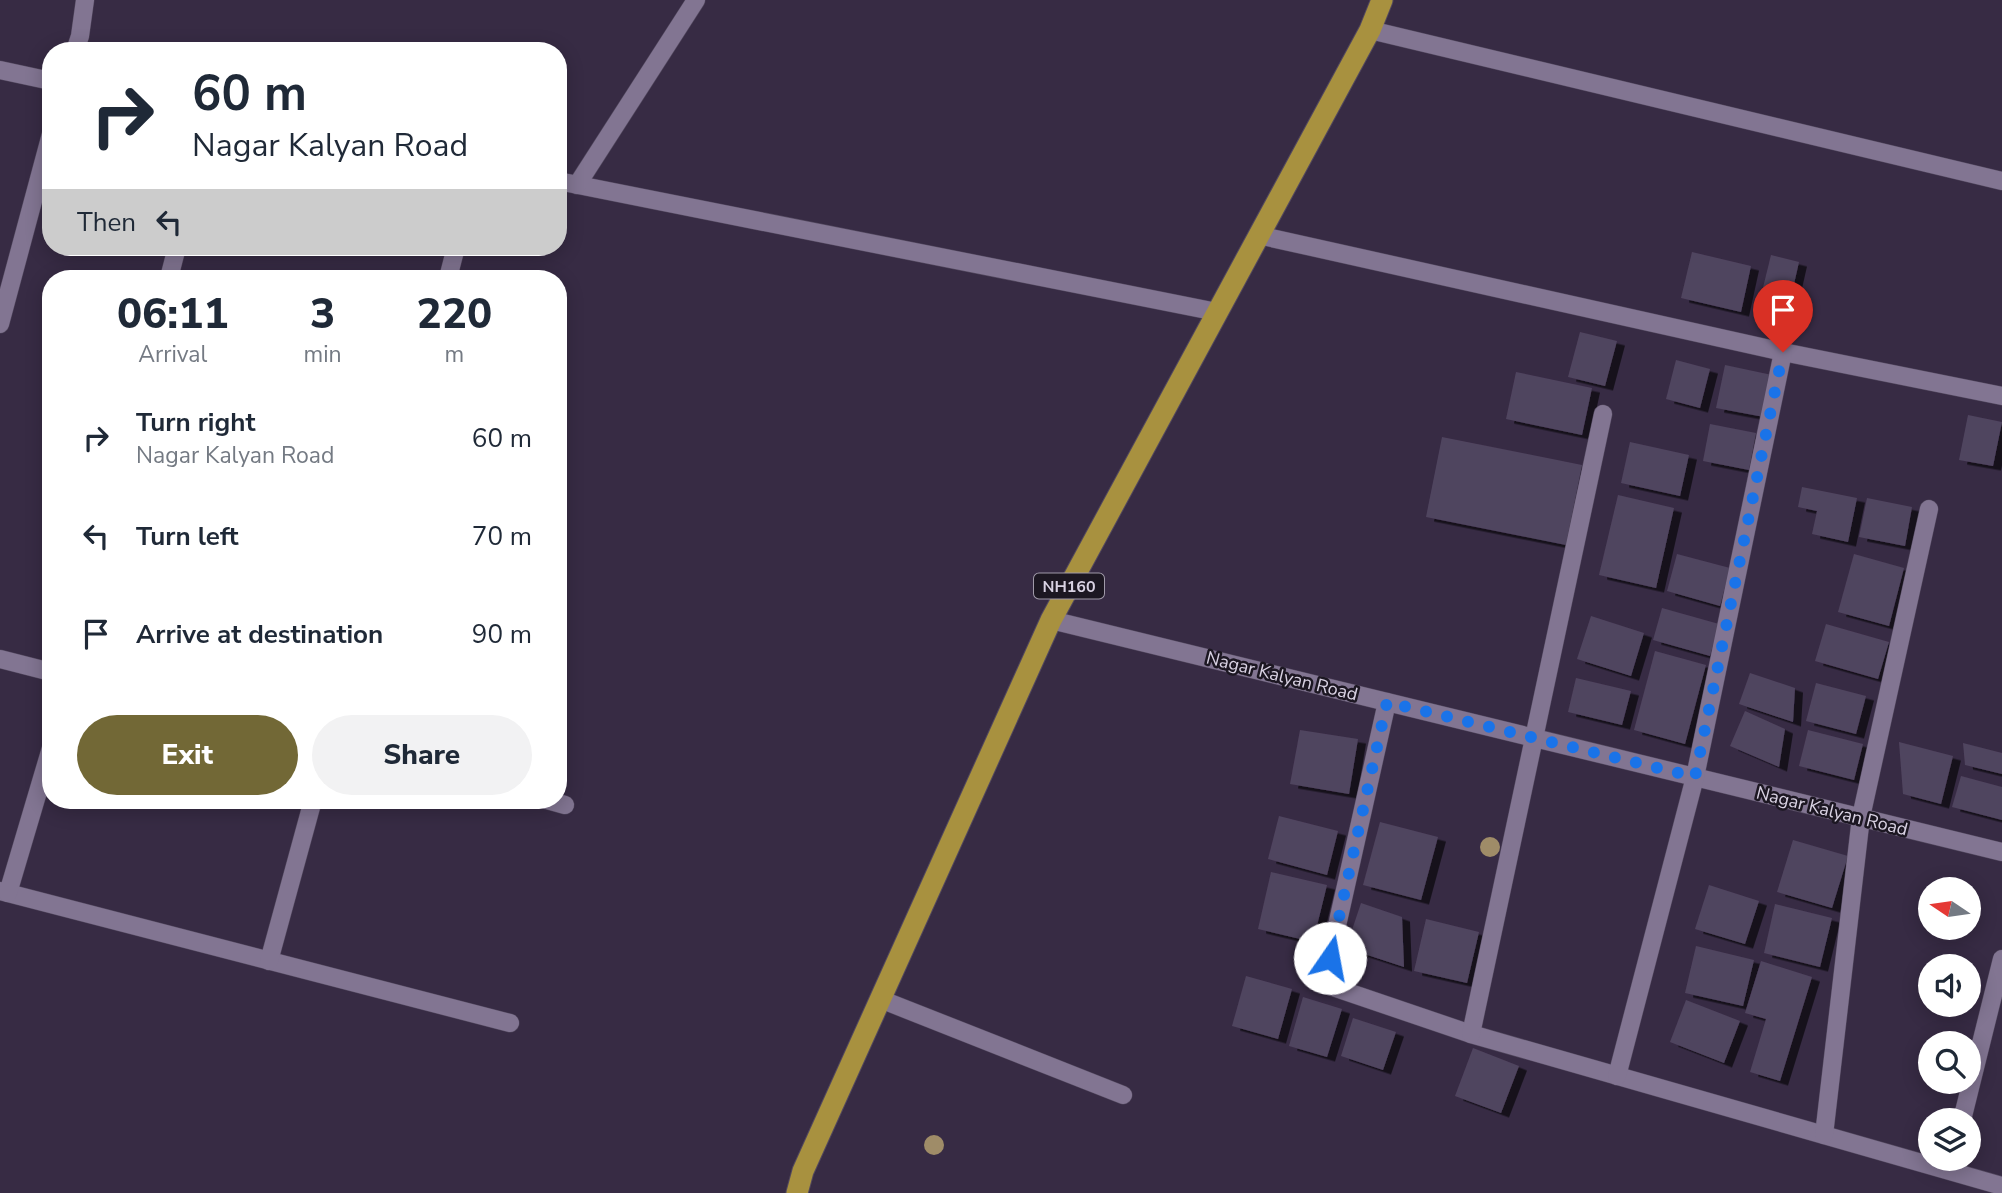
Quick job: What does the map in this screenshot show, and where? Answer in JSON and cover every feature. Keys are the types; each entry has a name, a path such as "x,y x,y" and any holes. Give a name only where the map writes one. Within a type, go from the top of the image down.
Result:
{"highway":[{"name":"NH160","path":"797,1193 803,1171 1051,620 1370,30 1382,0"}],"street":[{"path":"78,42 85,0"},
{"path":"577,185 696,0"},
{"path":"1370,30 2002,181"},
{"path":"0,70 42,78"},
{"path":"0,324 42,168"},
{"path":"567,183 1217,312"},
{"path":"1258,235 1783,352 2002,396"},
{"path":"1617,1076 1695,777 1783,352"},
{"path":"1471,1034 1603,414"},
{"path":"1824,1135 1861,817 1929,509"},
{"name":"Nagar Kalyan Road","path":"1051,620 2002,852"},
{"path":"0,659 42,670"},
{"path":"1387,702 1324,984 1471,1034 1824,1135 1918,1157"},
{"path":"42,776 4,892 510,1023"},
{"path":"269,961 311,809"},
{"path":"1965,1108 2002,958"},
{"path":"880,999 1123,1095"},
{"path":"1965,1171 2002,1186"}],"building":[{"path":"1692,252 1751,266 1741,312 1681,298"},
{"path":"1771,255 1799,262 1786,319 1757,312"},
{"path":"1580,332 1617,341 1605,386 1568,377"},
{"path":"1676,360 1710,369 1700,408 1666,399"},
{"path":"1725,365 1772,375 1764,417 1716,408"},
{"path":"1516,372 1592,388 1582,435 1506,419"},
{"path":"1968,415 2002,422 1993,466 1959,460"},
{"path":"1710,424 1756,433 1749,470 1703,461"},
{"path":"1442,437 1582,465 1566,545 1426,517"},
{"path":"1630,442 1689,455 1680,496 1621,483"},
{"path":"1802,487 1857,498 1848,542 1812,534 1817,511 1798,507"},
{"path":"1618,495 1674,508 1656,588 1599,575"},
{"path":"1867,498 1912,507 1905,546 1859,537"},
{"path":"1677,554 1730,568 1720,606 1667,591"},
{"path":"1854,554 1904,568 1889,626 1838,612"},
{"path":"1662,608 1719,624 1710,656 1653,640"},
{"path":"1591,616 1644,633 1631,676 1577,659"},
{"path":"1826,624 1889,642 1878,679 1815,661"},
{"path":"1655,651 1706,665 1685,744 1634,730"},
{"path":"1750,673 1795,688 1793,722 1739,704"},
{"path":"1576,678 1631,691 1622,725 1568,712"},
{"path":"1816,683 1866,696 1856,734 1806,721"},
{"path":"1745,711 1785,729 1779,767 1730,746"},
{"path":"1300,730 1358,739 1349,794 1290,784"},
{"path":"1808,730 1863,744 1854,780 1799,766"},
{"path":"1899,742 1953,756 1941,804 1903,794"},
{"path":"1963,743 2002,753 2002,774 1965,765"},
{"path":"1961,776 2002,787 2002,820 1952,807"},
{"path":"1279,816 1338,831 1327,875 1268,859"},
{"path":"1380,822 1438,837 1421,900 1363,885"},
{"path":"1793,840 1848,856 1832,908 1777,892"},
{"path":"1271,872 1327,885 1313,942 1258,929"},
{"path":"1709,885 1759,901 1745,944 1695,929"},
{"path":"1361,903 1402,917 1404,967 1346,948"},
{"path":"1775,904 1832,918 1820,967 1764,953"},
{"path":"1426,919 1479,932 1467,983 1414,971"},
{"path":"1696,946 1754,960 1743,1006 1685,993"},
{"path":"1761,961 1812,977 1780,1081 1750,1072 1766,1019 1745,1013"},
{"path":"1246,976 1292,989 1278,1039 1232,1026"},
{"path":"1303,997 1342,1009 1327,1057 1289,1046"},
{"path":"1686,1000 1740,1021 1724,1063 1670,1042"},
{"path":"1353,1018 1396,1032 1383,1070 1341,1056"},
{"path":"1473,1048 1519,1066 1501,1113 1455,1096"}],"route":[{"path":"1330,958 1387,702 1695,777 1783,352"}]}
